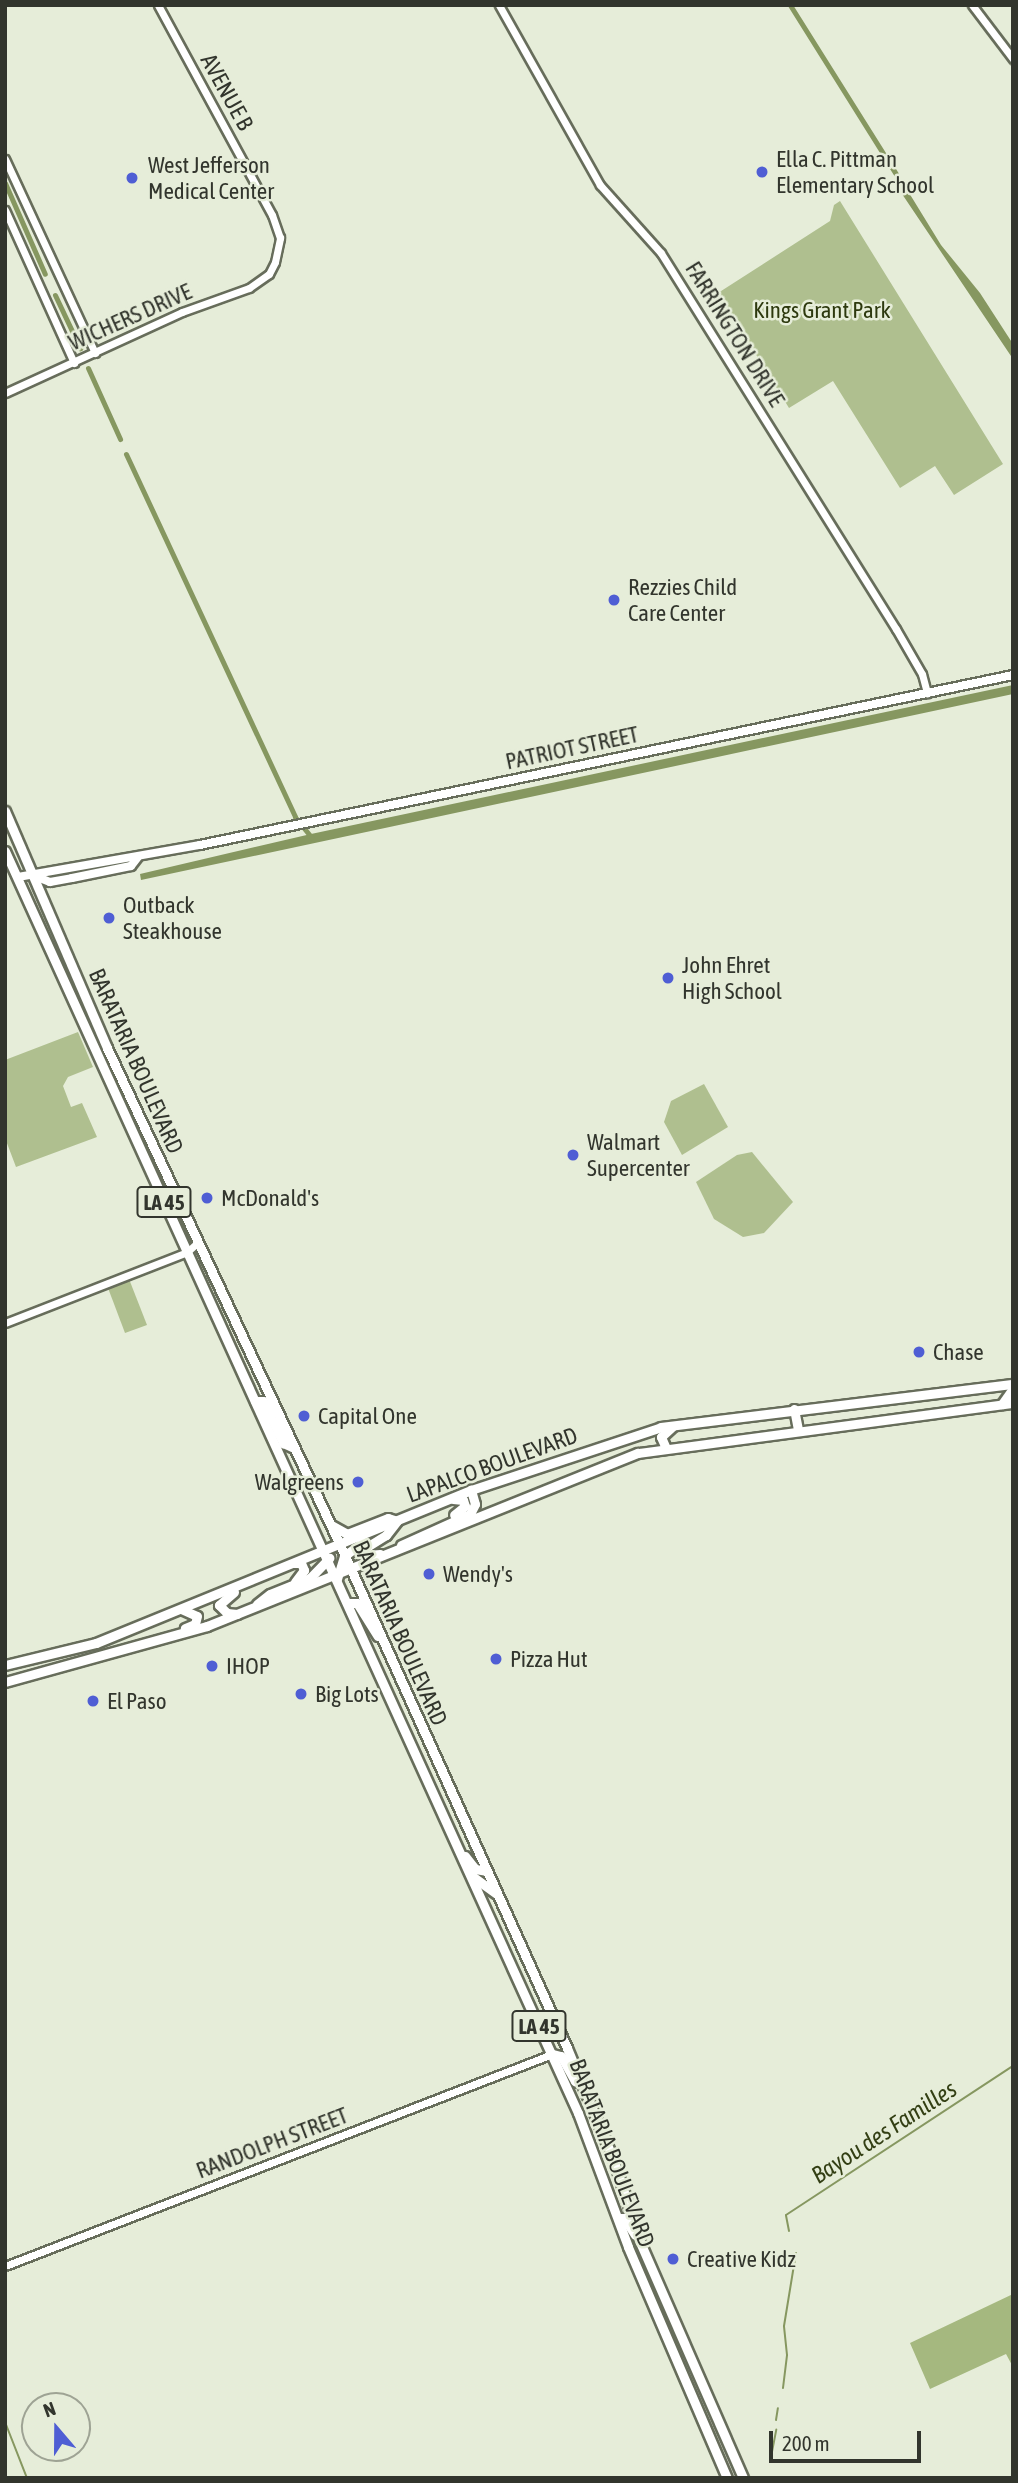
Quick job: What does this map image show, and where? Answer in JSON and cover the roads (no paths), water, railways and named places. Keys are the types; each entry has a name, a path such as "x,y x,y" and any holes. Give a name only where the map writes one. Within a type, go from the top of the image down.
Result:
{"main road":[{"name":"PATRIOT STREET","path":"18,877 138,857 1013,675"},
{"name":"BARATARIA BOULEVARD","path":"5,811 144,1128 351,1571 582,2083 640,2242 723,2425 743,2478"},
{"name":"BARATARIA BOULEVARD","path":"5,851 124,1117 424,1767 552,2054 727,2478"},
{"name":"PATRIOT STREET","path":"33,875 59,880 131,866 138,857"},
{"path":"45,903 50,887 59,880"},
{"path":"124,1117 144,1128"},
{"path":"130,1129 149,1139"},
{"path":"1008,1403 1013,1386"},
{"name":"LAPALCO BOULEVARD","path":"336,1543 471,1490 674,1425 794,1409 1013,1386"},
{"path":"249,1388 270,1395"},
{"path":"967,1390 969,1408"},
{"path":"891,1398 902,1416"},
{"path":"255,1401 263,1401 283,1443 292,1447"},
{"name":"LAPALCO BOULEVARD","path":"5,1682 149,1644 240,1614 638,1453 665,1446 1008,1403"},
{"path":"827,1406 831,1425"},
{"path":"794,1409 798,1429"},
{"path":"665,1446 661,1437 674,1425"},
{"path":"289,1474 298,1481 316,1520 328,1521 347,1534 388,1518 397,1521 364,1551 372,1555 393,1552 464,1509 463,1500 452,1499"},
{"path":"429,1530 470,1514 475,1504 471,1490"},
{"path":"337,1577 344,1556 355,1545 390,1530"},
{"path":"250,1610 270,1594 317,1573 336,1543"},
{"path":"5,1665 96,1643 294,1563 326,1555"},
{"path":"291,1586 304,1570 301,1563 294,1563"},
{"path":"240,1614 223,1611 221,1601 263,1576"},
{"path":"348,1603 357,1603 373,1633 380,1636"},
{"path":"149,1644 198,1619 191,1610 177,1609"},
{"path":"385,1684 406,1693"},
{"path":"391,1696 411,1705"},
{"path":"417,1752 436,1761"},
{"path":"424,1767 443,1775"},
{"path":"461,1853 475,1868 486,1871"},
{"path":"472,1877 496,1894"},
{"path":"514,1970 528,1987 538,1988"},
{"path":"552,2054 561,2056 575,2081 582,2083"},
{"path":"602,2172 619,2198 626,2201"},
{"path":"618,2218 624,2218 640,2242"},
{"path":"699,2407 716,2425 723,2425"}],"street":[{"name":"AVENUE B","path":"158,5 277,227 279,251 269,274"},
{"name":"FARRINGTON DRIVE","path":"499,5 600,185 661,253 896,629 922,674 927,693"},
{"path":"972,5 1013,59"},
{"path":"5,159 95,353"},
{"path":"5,211 74,363"},
{"name":"WICHERS DRIVE","path":"5,393 183,312 249,288 269,274"},
{"path":"5,873 18,877"},
{"path":"5,1323 199,1248"},
{"name":"RANDOLPH STREET","path":"5,2266 552,2054"}],"waterway":[{"path":"790,5 896,174"},
{"path":"5,183 45,274"},
{"path":"55,295 80,348"},
{"path":"88,368 120,439"},
{"path":"126,454 295,817 311,837"},
{"name":"Bayou des Familles","path":"789,2231 786,2215 1013,2066"},
{"name":"Bayou des Familles","path":"783,2388 787,2355 784,2326 796,2253"},
{"name":"Bayou des Familles","path":"776,2420 778,2408"},
{"path":"5,2422 27,2478"},
{"name":"Bayou des Familles","path":"770,2462 776,2430"}],"place":[{"name":"Ella C. Pittman Elementary School","path":"762,172"},
{"name":"West Jefferson Medical Center","path":"132,178"},
{"name":"Rezzies Child Care Center","path":"614,600"},
{"name":"Outback Steakhouse","path":"109,918"},
{"name":"John Ehret High School","path":"668,978"},
{"name":"Walmart Supercenter","path":"573,1155"},
{"name":"McDonald's","path":"207,1198"},
{"name":"Chase","path":"919,1352"},
{"name":"Capital One","path":"304,1416"},
{"name":"Walgreens","path":"358,1482"},
{"name":"Wendy's","path":"429,1574"},
{"name":"Pizza Hut","path":"496,1659"},
{"name":"IHOP","path":"212,1666"},
{"name":"Big Lots","path":"301,1694"},
{"name":"El Paso","path":"93,1701"},
{"name":"Creative Kidz","path":"673,2259"}],"park label":[{"name":"Kings Grant Park","path":"822,310"}]}
